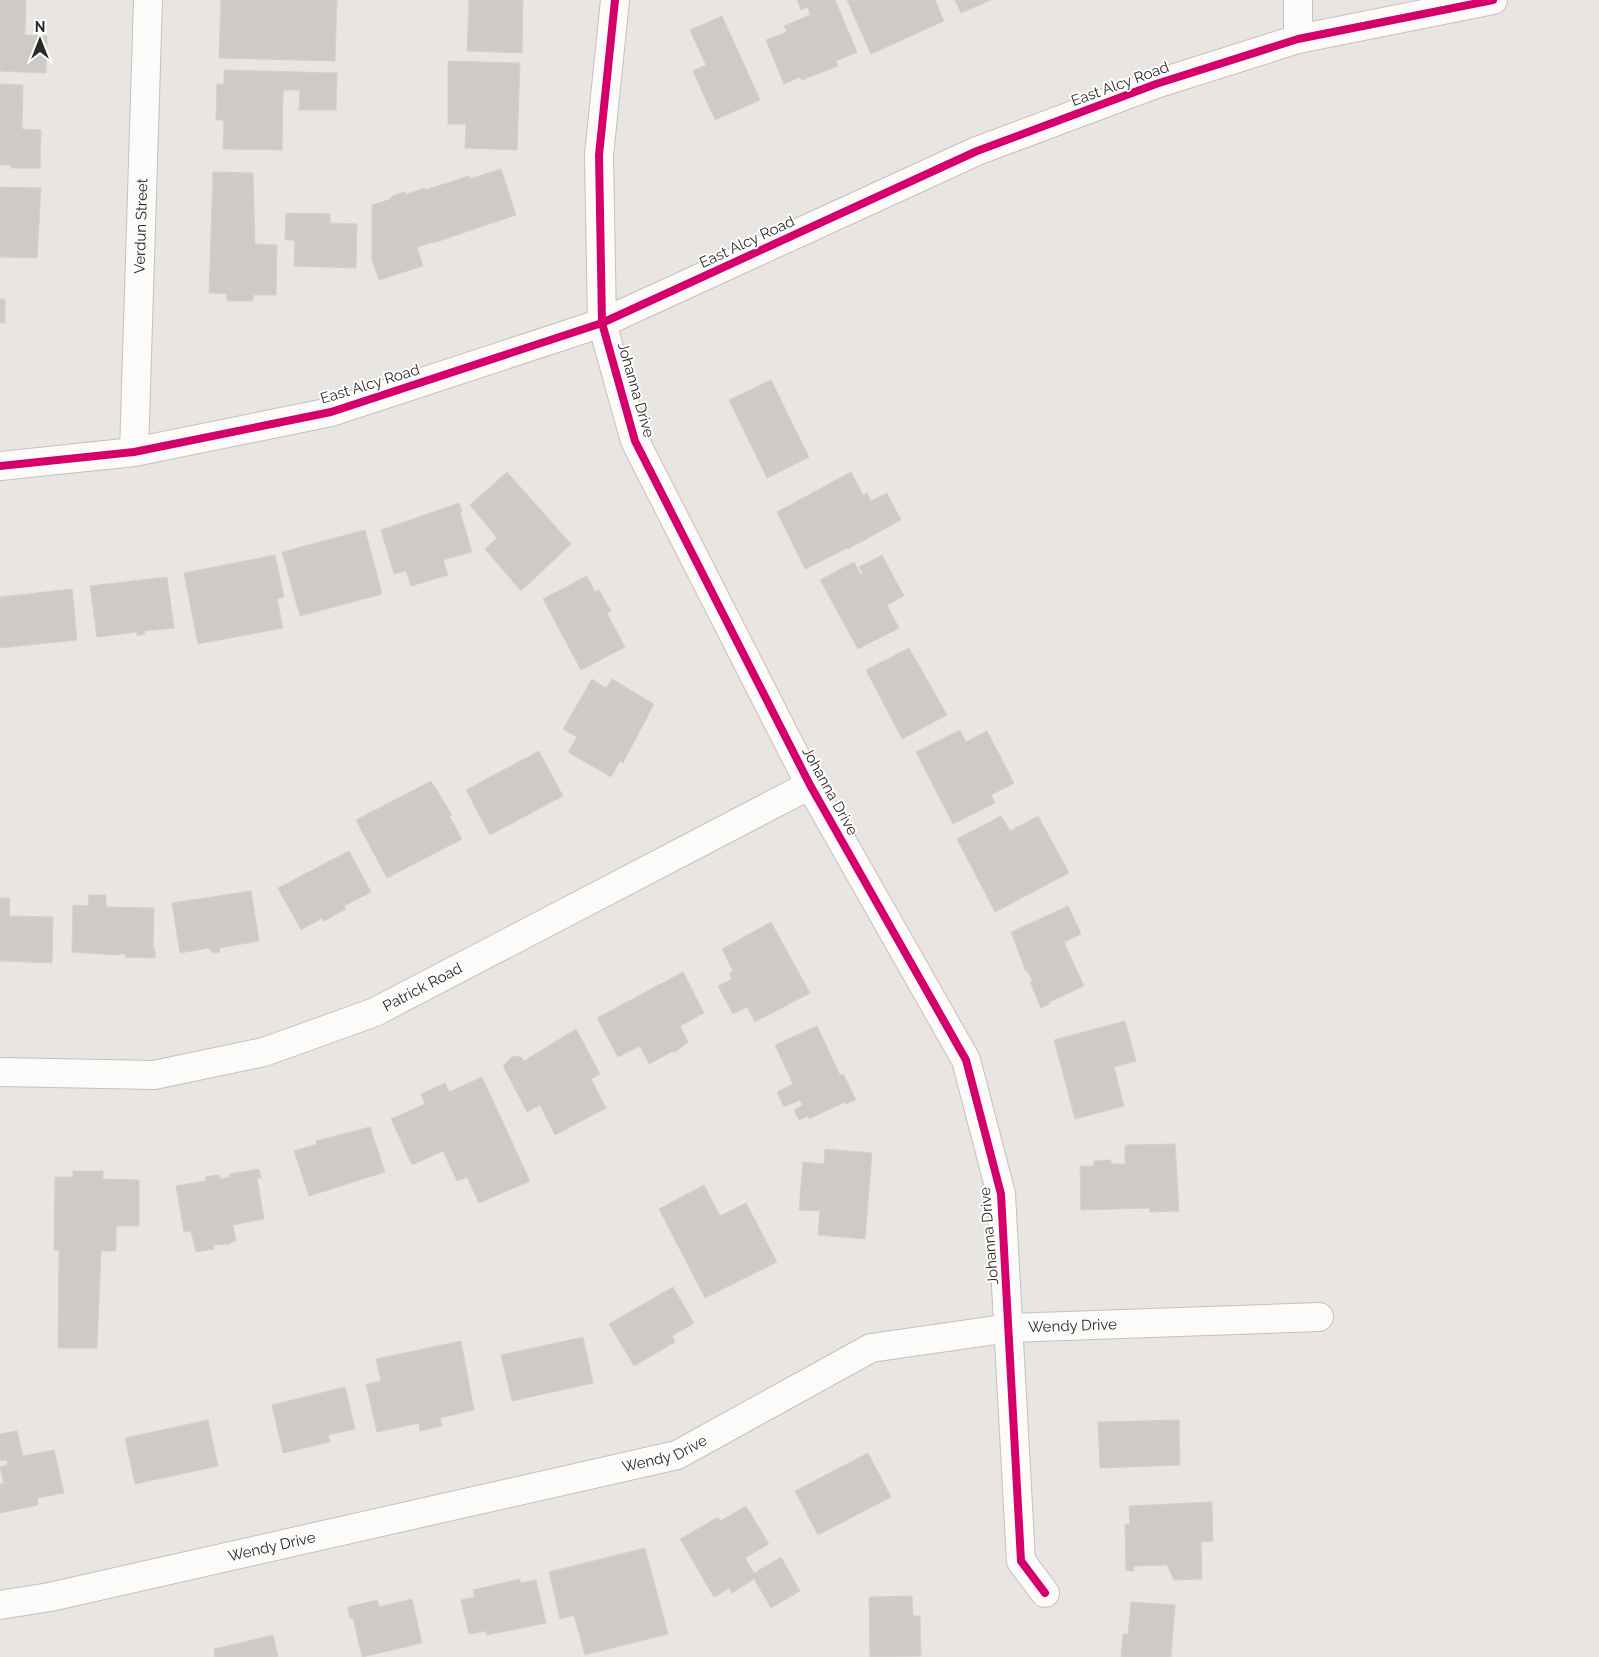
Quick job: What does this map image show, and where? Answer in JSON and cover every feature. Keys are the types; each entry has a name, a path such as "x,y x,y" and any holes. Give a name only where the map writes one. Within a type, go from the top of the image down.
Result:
{"street":[{"name":"Verdun Street","path":"134,452 148,0"},
{"name":"Johanna Drive","path":"615,0 599,155 602,323 635,441 810,786 966,1060 1001,1194 1010,1328 1021,1561 1045,1593"},
{"path":"1298,0 1298,38"},
{"name":"East Alcy Road","path":"0,466 134,452 332,412 602,323 977,151 1156,84 1298,38 1493,0"},
{"name":"Patrick Road","path":"0,1072 154,1075 264,1052 375,1012 810,786"},
{"name":"Wendy Drive","path":"0,1605 60,1595 677,1455 871,1348 1010,1328 1319,1317"}],"building":[{"path":"0,0 26,0 25,35 47,36 46,73 0,71"},
{"path":"221,0 337,0 335,61 219,58"},
{"path":"469,0 523,0 522,53 467,51"},
{"path":"797,0 835,0 857,52 836,61 838,66 802,80 800,77 784,84 766,40 787,32 784,26 810,15 808,7 801,10"},
{"path":"847,0 935,0 944,21 871,54"},
{"path":"955,0 991,0 961,13"},
{"path":"722,16 760,100 715,120 693,71 706,65 690,30"},
{"path":"448,61 520,63 517,150 465,148 466,124 448,124"},
{"path":"224,70 337,73 336,110 299,110 300,90 283,90 282,150 223,149 224,120 216,120 217,84 224,84"},
{"path":"0,84 23,85 22,129 41,130 40,168 11,168 11,165 0,165"},
{"path":"501,169 516,215 417,247 423,266 379,280 372,260 372,205 391,199 392,196 404,192 407,194 425,188 425,190 469,176 470,179"},
{"path":"213,172 253,173 255,244 277,245 276,295 253,295 253,301 227,301 227,294 209,293"},
{"path":"0,187 41,188 37,258 0,257"},
{"path":"286,213 330,214 330,223 357,224 356,268 294,266 295,240 285,240"},
{"path":"0,299 5,299 5,323 0,323"},
{"path":"771,380 809,457 767,478 729,400"},
{"path":"507,472 571,544 521,591 485,549 497,538 470,505"},
{"path":"851,472 863,495 867,493 871,501 887,493 901,520 848,549 805,569 777,512"},
{"path":"459,503 472,552 443,560 448,575 411,586 406,571 394,574 381,530"},
{"path":"365,530 382,594 300,616 282,552"},
{"path":"275,555 284,597 277,599 283,628 198,644 184,573"},
{"path":"882,555 904,596 887,605 899,628 858,649 820,580 854,562 861,575 863,574 859,567"},
{"path":"587,576 595,592 599,590 611,611 607,613 625,647 581,670 543,599"},
{"path":"167,577 174,628 144,631 145,634 137,636 137,632 97,637 90,586"},
{"path":"72,589 77,640 0,648 0,597"},
{"path":"909,648 947,715 902,739 866,670"},
{"path":"592,679 606,688 612,679 654,704 623,763 620,761 611,777 568,752 577,737 563,729"},
{"path":"960,730 966,742 987,731 1014,783 991,795 995,803 953,824 916,752"},
{"path":"539,751 563,796 490,835 466,790"},
{"path":"431,781 452,815 449,816 462,839 387,878 356,820"},
{"path":"1001,816 1010,831 1038,816 1069,873 995,912 957,839"},
{"path":"349,851 371,892 344,906 346,909 324,921 322,918 301,930 278,888"},
{"path":"251,891 259,941 219,948 220,952 212,953 209,948 180,953 172,903"},
{"path":"89,895 106,895 106,907 154,908 153,949 155,949 155,958 125,957 125,953 116,955 72,952 73,905 88,906"},
{"path":"0,898 10,898 9,916 53,917 52,963 0,961"},
{"path":"1068,906 1081,934 1064,942 1084,986 1049,1002 1050,1004 1041,1008 1030,982 1033,981 1028,972 1026,972 1011,932"},
{"path":"771,922 810,993 755,1022 747,1007 733,1014 718,986 732,979 729,974 733,971 722,949"},
{"path":"683,972 704,1013 680,1026 688,1042 674,1053 673,1051 649,1064 640,1046 618,1057 597,1018"},
{"path":"1125,1021 1136,1061 1114,1067 1124,1106 1075,1119 1054,1040"},
{"path":"817,1026 840,1075 843,1074 856,1100 846,1104 845,1102 809,1119 808,1116 799,1120 794,1110 803,1105 800,1100 784,1107 777,1092 793,1084 775,1045"},
{"path":"576,1029 600,1074 591,1079 606,1108 555,1135 540,1105 527,1112 503,1066 513,1056 521,1057 524,1061"},
{"path":"482,1077 530,1181 479,1203 467,1177 457,1181 443,1151 412,1165 391,1119 425,1104 421,1094 445,1083 449,1092"},
{"path":"370,1127 385,1172 309,1196 294,1151 317,1144 316,1141"},
{"path":"1175,1144 1179,1211 1150,1212 1150,1208 1081,1210 1080,1166 1094,1166 1094,1161 1111,1160 1111,1164 1125,1164 1125,1145"},
{"path":"825,1149 872,1153 865,1239 818,1235 820,1211 799,1210 803,1162 824,1164"},
{"path":"259,1169 261,1178 257,1178 264,1219 233,1225 236,1241 230,1244 214,1245 214,1249 196,1252 191,1231 184,1232 176,1186 206,1181 205,1177 219,1175 220,1179 230,1177 229,1174"},
{"path":"73,1171 103,1171 103,1179 139,1180 139,1226 116,1226 116,1251 101,1251 97,1348 58,1348 59,1250 54,1250 55,1177 73,1177"},
{"path":"704,1185 720,1216 746,1203 777,1262 705,1298 659,1209"},
{"path":"673,1287 694,1323 672,1336 675,1342 634,1366 609,1324"},
{"path":"583,1337 593,1383 512,1401 501,1355"},
{"path":"461,1341 474,1410 440,1418 442,1426 420,1431 419,1423 377,1432 366,1384 381,1381 376,1359"},
{"path":"345,1387 355,1429 328,1435 330,1442 283,1453 272,1405"},
{"path":"208,1420 218,1466 135,1484 125,1438"},
{"path":"1179,1420 1180,1465 1100,1468 1098,1422"},
{"path":"17,1431 23,1456 54,1450 64,1493 37,1498 38,1505 0,1513 0,1484 4,1483 0,1467 8,1465 7,1460 0,1461 0,1434"},
{"path":"868,1453 891,1497 818,1535 795,1491"},
{"path":"1212,1502 1213,1541 1201,1542 1202,1579 1174,1580 1167,1565 1133,1566 1134,1571 1126,1571 1125,1524 1130,1524 1129,1506"},
{"path":"746,1506 769,1544 745,1558 754,1573 781,1557 800,1591 771,1608 754,1579 732,1593 730,1588 714,1597 680,1539 718,1517 720,1521"},
{"path":"645,1548 668,1634 585,1655 574,1615 560,1619 549,1572"},
{"path":"520,1579 520,1583 536,1580 546,1623 487,1635 486,1631 469,1634 461,1600 475,1597 473,1590"},
{"path":"912,1596 913,1616 920,1616 921,1656 870,1657 869,1597"},
{"path":"412,1599 422,1643 362,1657 353,1618 350,1619 348,1607 377,1600 379,1607"},
{"path":"1131,1602 1175,1605 1171,1657 1121,1657 1123,1634 1128,1634"},
{"path":"273,1635 278,1657 215,1657 214,1649"}],"cycle path":[{"path":"615,0 599,155 602,323 635,441 810,785 966,1060 1001,1194 1021,1561 1045,1593"},
{"path":"0,466 134,452 331,412 602,323 977,151 1156,84 1298,39 1493,0"}]}
